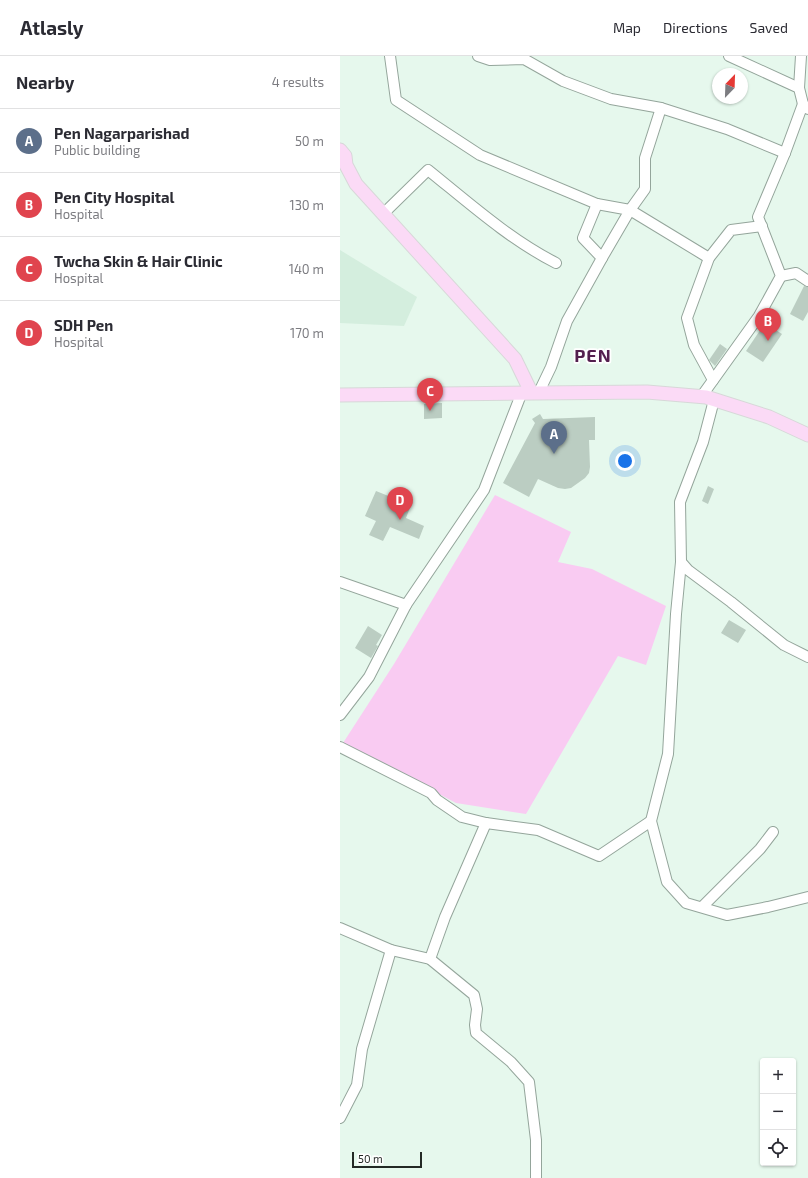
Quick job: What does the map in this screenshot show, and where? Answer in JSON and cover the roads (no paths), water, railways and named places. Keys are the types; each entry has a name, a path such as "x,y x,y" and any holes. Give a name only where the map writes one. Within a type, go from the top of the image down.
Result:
{"main road":[{"path":"340,150 345,156 343,165 356,184 514,359 530,392"},
{"path":"340,395 647,392 708,398 769,417 808,435"}],"street":[{"path":"390,56 396,100 480,155 597,204 630,210 709,258"},
{"path":"478,56 490,60 524,59 563,81 611,99 661,108 727,129 785,153"},
{"path":"729,56 799,88"},
{"path":"801,56 799,88 806,107 758,217 781,276 759,316 713,380 708,398 703,442 680,502 681,562 676,614 668,754 651,821 667,882 686,903 727,915 808,897"},
{"path":"340,716 370,676 406,605 484,490 530,392 551,367 567,321 630,210 645,190 645,158 661,108"},
{"path":"383,214 428,170 474,208 536,253 556,263"},
{"path":"597,204 583,238 602,258"},
{"path":"713,380 694,345 688,318 709,258 731,230 762,226"},
{"path":"781,276 796,273 808,281"},
{"path":"681,562 688,570 731,602 784,645 808,657"},
{"path":"340,582 406,605"},
{"path":"340,747 431,793 437,800 462,817 486,823 538,830 599,856 651,821"},
{"path":"430,959 445,917 486,823"},
{"path":"702,907 760,849 772,832"},
{"path":"340,928 391,950 430,959 474,994 477,1009 475,1025 476,1033 511,1062 529,1082 536,1140 536,1178"},
{"path":"340,1118 357,1085 362,1049 391,950"}],"place":[{"name":"Pen City Hospital","path":"768,341"},
{"name":"Twcha Skin & Hair Clinic","path":"430,411"},
{"name":"Pen Nagarparishad","path":"554,454"},
{"name":"SDH Pen","path":"400,520"}],"district":[{"name":"PEN","path":"593,356"}]}
